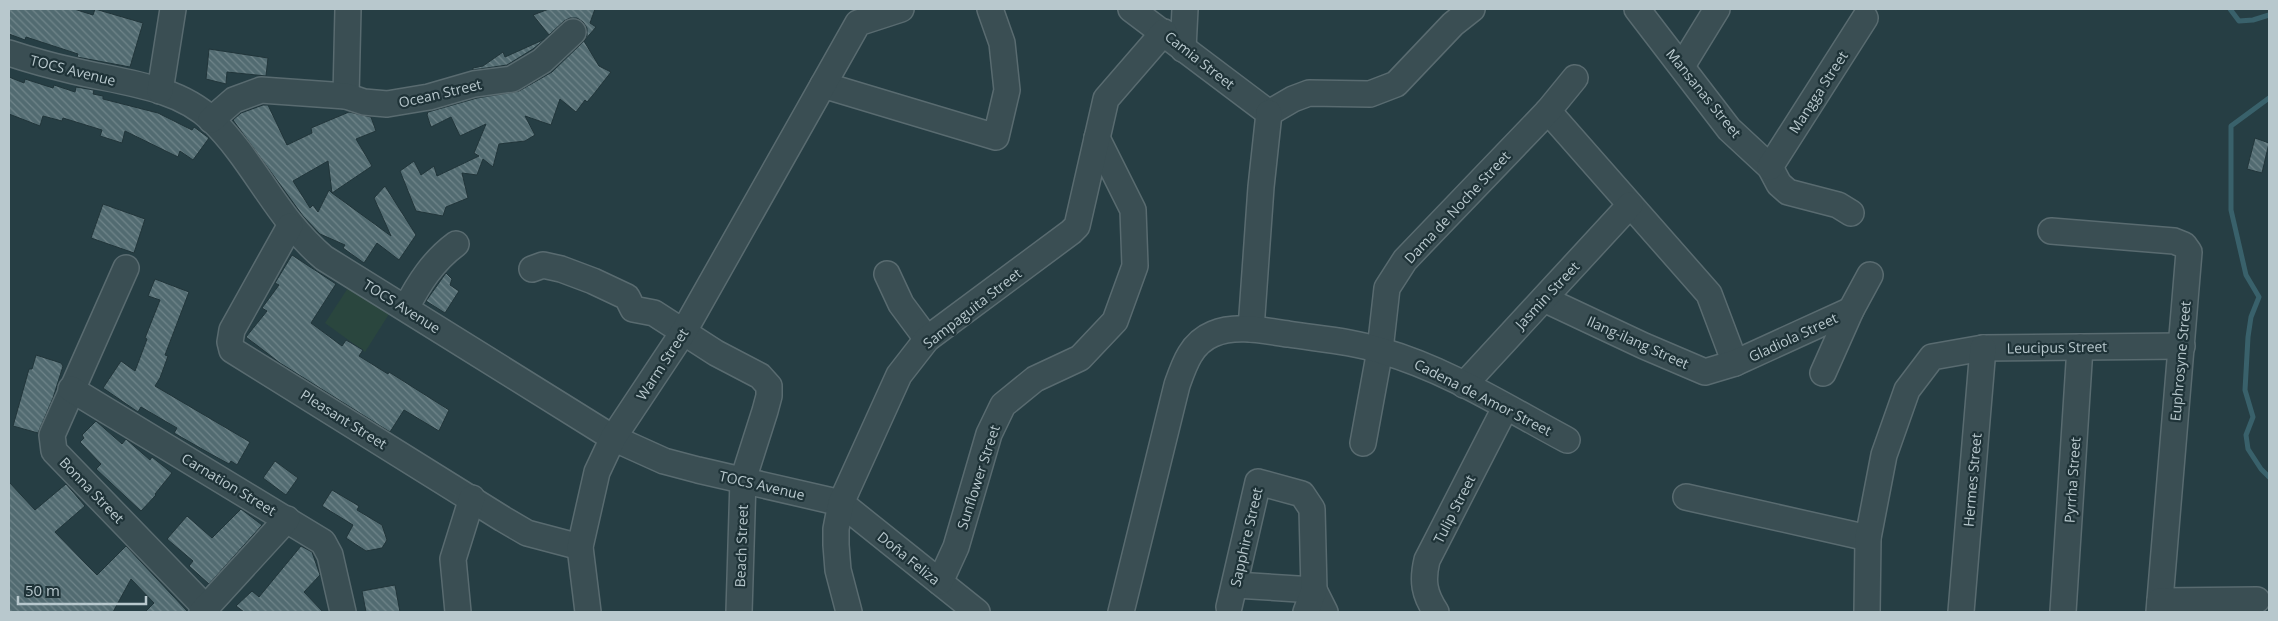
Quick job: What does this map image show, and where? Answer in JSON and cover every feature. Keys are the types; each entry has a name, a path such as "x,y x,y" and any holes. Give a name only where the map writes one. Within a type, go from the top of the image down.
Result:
{"street":[{"path":"160,91 174,9"},
{"path":"346,96 348,9"},
{"name":"Warm Street","path":"588,612 580,547 597,472 613,438 684,331 858,23 902,9"},
{"path":"823,85 996,137 1007,90 1002,43 990,9"},
{"name":"Camia Street","path":"1130,9 1164,32 1269,112"},
{"path":"1183,48 1185,9"},
{"path":"1251,329 1261,187 1269,112 1309,93 1370,94 1396,84 1453,24 1472,9"},
{"name":"Mansanas Street","path":"1637,9 1729,130 1770,167 1778,184 1788,192 1838,205 1851,213"},
{"path":"1682,66 1717,9"},
{"name":"Mangga Street","path":"1770,167 1865,18"},
{"name":"Ocean Street","path":"211,120 234,100 261,90 346,96 364,102 387,104 429,97 474,84 512,79 542,61 573,32"},
{"name":"Sampaguita Street","path":"849,612 838,570 836,545 836,529 841,503 899,375 928,340 1077,226 1106,99 1164,32"},
{"name":"TOCS Avenue","path":"9,53 73,71 160,91 194,106 211,120 234,146 290,226 324,258 613,438 664,460 841,503"},
{"name":"Dama de Noche Street","path":"1363,443 1380,350 1387,288 1406,260 1548,112 1575,78"},
{"path":"1548,112 1709,294 1735,363"},
{"name":"Sunflower Street","path":"940,582 956,548 989,434 1003,405 1035,380 1080,358 1115,321 1135,266 1133,210 1097,138"},
{"name":"Jasmin Street","path":"1464,386 1630,206"},
{"name":"Pleasant Street","path":"290,226 232,330 230,342 232,350 503,519 527,532 580,547"},
{"name":"Euphrosyne Street","path":"2051,231 2174,241 2184,245 2189,252 2159,606"},
{"path":"406,308 425,274 443,254 456,244"},
{"path":"532,269 543,265 593,281 628,297 633,309 654,313 684,331"},
{"name":"Bonna Street","path":"126,268 71,389 52,435 52,443 54,451 204,610"},
{"path":"887,274 901,304 928,340"},
{"name":"Gladiola Street","path":"1823,373 1851,310 1870,275"},
{"name":"Ilang-ilang Street","path":"1544,299 1644,346 1705,372 1735,363"},
{"name":"Gladiola Street","path":"1735,363 1851,310"},
{"name":"Cadena de Amor Street","path":"1121,612 1186,360 1196,346 1212,334 1230,330 1251,329 1349,343 1380,350 1435,370 1567,440"},
{"name":"Beach Street","path":"684,331 716,353 760,376 769,386 766,411 743,480 739,612"},
{"name":"Leucipus Street","path":"1868,538 1884,455 1896,420 1907,390 1932,358 1982,348 2182,346"},
{"name":"Pyrrha Street","path":"2063,612 2080,347"},
{"name":"Hermes Street","path":"1961,612 1982,348"},
{"name":"Carnation Street","path":"71,389 322,542 330,555 343,612"},
{"name":"Tulip Street","path":"1436,612 1427,599 1424,586 1423,575 1428,560 1505,408"},
{"name":"Sapphire Street","path":"1258,482 1302,494 1312,509 1310,601 1232,596 1258,482"},
{"path":"1686,497 1868,538 1867,612"},
{"path":"458,612 453,559 472,498"},
{"name":"Doña Feliza","path":"841,503 977,612"},
{"path":"204,610 287,519"},
{"path":"2159,606 2257,600"},
{"path":"1310,601 1325,612"}],"green space":[{"path":"348,288 389,314 365,352 325,323"}],"building":[{"path":"9,9 74,9 93,15 95,9 143,23 130,67 77,57 78,54 26,37 25,40 9,34"},
{"path":"549,9 595,9 590,23 596,27 584,41 599,66 611,72 587,102 585,100 576,112 560,99 551,125 525,116 535,135 525,141 499,144 493,167 483,159 477,175 462,173 468,198 446,207 443,216 416,211 400,171 414,161 421,175 434,166 437,176 479,156 474,153 486,124 460,136 451,117 431,127 427,115 428,112 477,98 519,91 552,72 587,36 587,28 577,18 570,18 564,21 549,35 533,15"},
{"path":"545,39 507,65 473,70 473,68 483,66 503,52 505,57"},
{"path":"209,49 268,58 266,76 227,72 226,84 206,79"},
{"path":"9,77 24,83 25,79 53,88 54,85 75,92 76,87 94,90 93,94 103,96 103,99 158,113 192,130 194,127 209,138 193,160 180,151 178,157 125,131 122,143 100,136 102,130 63,118 62,121 43,116 40,126 9,114"},
{"path":"268,105 287,145 312,133 311,128 349,112 371,117 376,131 356,139 372,166 332,193 391,236 374,198 385,186 416,235 399,260 377,243 364,263 343,248 345,245 320,234 303,216 233,120 241,113","holes":["328,161 332,193 329,190 318,212 313,205 310,208 293,181"]},
{"path":"2255,138 2269,143 2262,173 2247,169"},
{"path":"103,204 145,219 134,253 91,238"},
{"path":"292,255 336,284 311,323 342,346 346,340 363,350 359,356 388,374 389,372 449,410 439,431 404,410 390,432 280,363 246,337 267,311 262,308 279,285 275,283"},
{"path":"446,273 452,279 450,285 459,291 445,313 426,301"},
{"path":"155,279 189,292 165,355 168,356 155,386 250,442 237,465 231,461 229,464 174,433 177,428 141,407 138,412 103,388 121,361 135,371 147,339 145,338 160,300 148,296"},
{"path":"36,355 61,363 63,366 53,398 38,433 13,426 29,369 32,369"},
{"path":"96,421 122,444 126,439 150,460 152,457 172,473 156,495 141,511 96,469 101,464 80,442 84,438 82,435"},
{"path":"275,461 298,478 286,495 263,478"},
{"path":"9,482 35,510 66,484 85,506 55,532 97,575 126,546 188,612 145,612 154,603 131,579 113,612 9,612"},
{"path":"332,490 359,506 357,510 382,525 387,540 382,548 366,551 346,538 353,525 322,506"},
{"path":"241,509 262,525 209,584 189,566 193,561 167,539 187,516 212,538"},
{"path":"301,546 312,552 320,575 304,592 323,612 244,612 236,606 252,591 259,597"},
{"path":"395,585 400,612 366,612 362,591"}],"waterway":[{"path":"2230,9 2239,21 2253,20 2269,15"},
{"path":"2269,98 2231,126 2231,210 2246,275 2259,297 2251,317 2248,337 2245,390 2253,417 2246,435 2248,449 2261,469 2269,477"}]}
